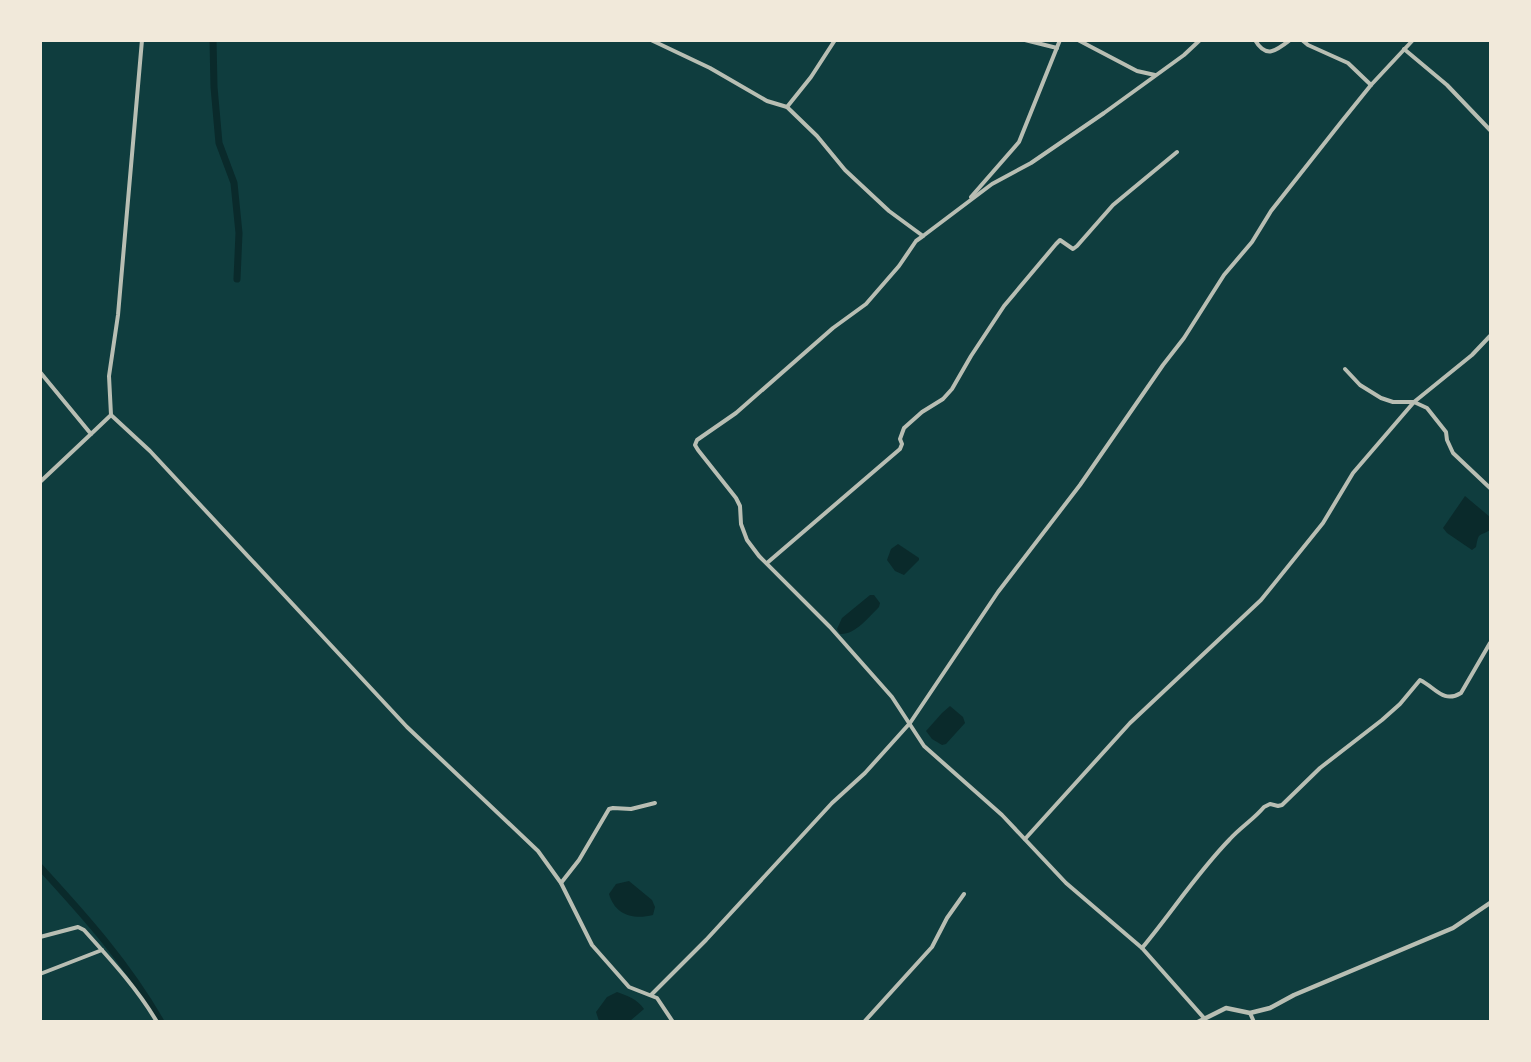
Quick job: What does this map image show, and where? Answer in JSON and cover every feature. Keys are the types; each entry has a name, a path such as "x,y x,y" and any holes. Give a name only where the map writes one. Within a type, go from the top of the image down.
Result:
{"street":[{"path":"142,40 118,315 108,376 111,416 150,451 407,727 538,851 561,883 592,945 629,987 657,998 673,1022"},
{"path":"787,108 835,40"},
{"path":"1025,40 1057,48"},
{"path":"966,202 1019,142 1060,40"},
{"path":"1078,40 1137,70 1155,76"},
{"path":"1200,40 1155,76 1054,147 992,184 916,241 899,266 866,304 833,328 736,413 697,440 695,445 740,506 741,524 747,540 830,627 892,697 924,746 1025,839 1066,883 1142,948 1204,1018"},
{"path":"1255,40 1263,51 1267,52 1274,51 1290,40"},
{"path":"1302,40 1348,63 1371,85"},
{"path":"651,995 706,940 832,803 865,773 910,723 998,592 1080,484 1162,365 1184,338 1224,275 1252,242 1271,211 1371,85 1413,40"},
{"path":"652,41 710,68 767,101 787,108 817,136 834,159 889,211 923,236"},
{"path":"1404,49 1447,85 1491,130"},
{"path":"767,563 900,449 902,444 900,439 904,428 922,412 943,399 952,389 1004,306 1056,244 1060,240 1073,249 1077,246 1113,205 1177,152"},
{"path":"1025,839 1137,716 1261,600 1323,523 1353,473 1414,402 1472,356 1491,336"},
{"path":"1345,369 1360,385 1381,398 1393,402 1414,402 1427,408 1446,432 1453,453 1491,488"},
{"path":"40,372 92,434"},
{"path":"40,482 111,416"},
{"path":"1142,948 1183,893 1231,838 1264,807 1270,804 1282,805 1320,768 1400,704 1420,680 1439,695 1447,697 1461,693 1491,643"},
{"path":"561,883 579,860 609,810 613,808 631,809 655,803"},
{"path":"864,1022 932,947 947,918 964,894"},
{"path":"1198,1022 1226,1008 1250,1012 1270,1008 1294,995 1454,927 1491,903"},
{"path":"40,937 78,927 84,930 141,997 157,1022"},
{"path":"40,974 102,950"},
{"path":"1250,1012 1254,1022"}],"water":[{"path":"1465,496 1490,517 1490,530 1480,535 1476,547 1472,550 1443,528"},
{"path":"898,544 919,558 904,575 895,571 887,560 891,549"},
{"path":"870,595 874,595 880,603 879,607 856,629 840,634 837,629 842,618"},
{"path":"950,706 963,717 965,723 946,744 942,745 932,739 926,731"},
{"path":"629,881 652,900 655,907 653,915 632,916 616,907 609,894 616,884"},
{"path":"617,992 629,996 644,1009 630,1021 599,1021 596,1012 607,997"}],"waterway":[{"path":"213,40 219,143 234,183 239,233 237,279"},
{"path":"40,867 120,960 161,1022"}]}
